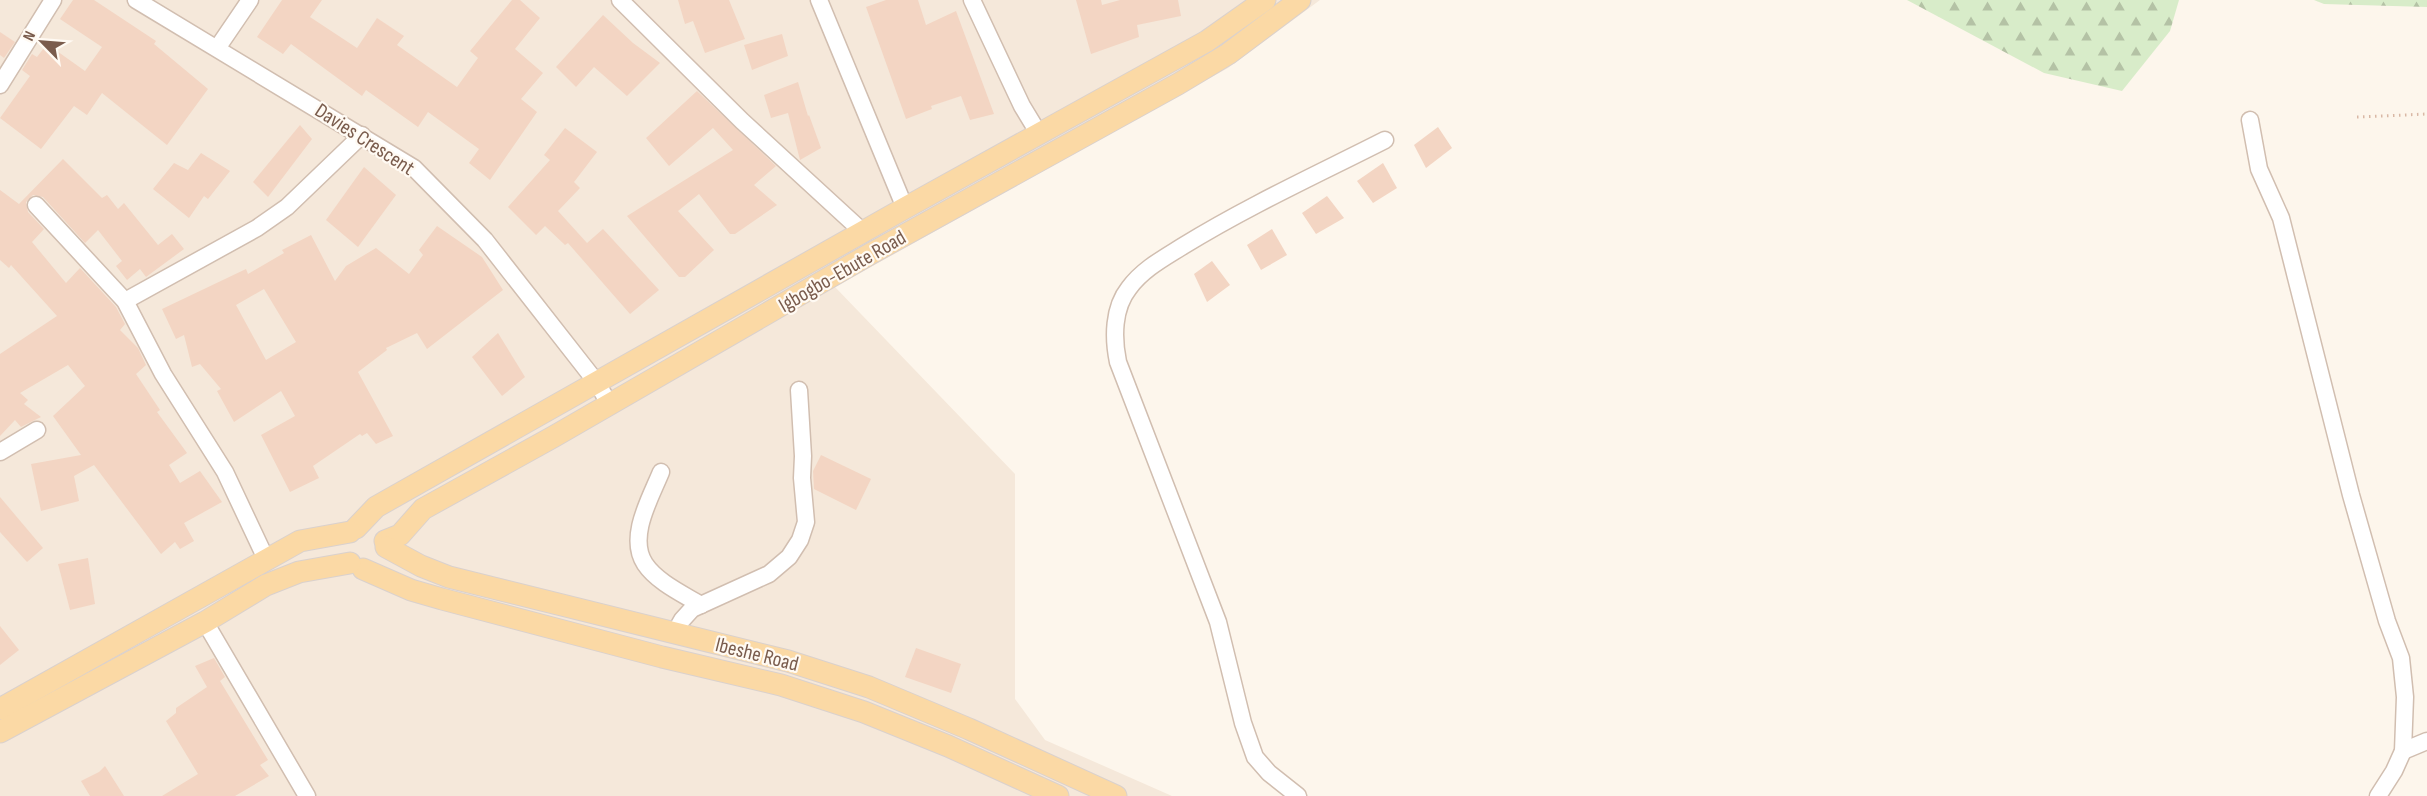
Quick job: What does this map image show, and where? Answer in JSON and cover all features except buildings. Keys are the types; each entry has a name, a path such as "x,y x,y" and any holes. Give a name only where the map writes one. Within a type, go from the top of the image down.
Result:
{"main road":[{"name":"Igbogbo-Ebute Road","path":"353,530 376,507 864,233 904,208 1207,41 1265,0"},
{"name":"Igbogbo-Ebute Road","path":"386,544 400,535 423,508 610,405 870,254 1178,84 1228,54 1300,0"},
{"path":"0,709 266,559 306,539 370,527 377,529 386,544 382,560 370,568 357,566 299,572 266,585 205,622 0,732"},
{"path":"353,530 346,537 343,551 357,566"},
{"name":"Ibeshe Road","path":"386,544 421,566 449,577 788,661 869,687 969,729 1116,796"},
{"name":"Ibeshe Road","path":"357,566 411,590 442,599 792,689 864,712 938,741 1034,791 1058,796"}],"street":[{"path":"0,85 53,0"},
{"name":"Davies Crescent","path":"136,0 218,47 414,168 485,240 597,384 610,405"},
{"path":"218,47 249,0"},
{"path":"620,0 742,121 864,233"},
{"path":"819,0 904,208"},
{"path":"972,0 1022,106 1039,134"},
{"path":"2250,120 2259,170 2281,218 2351,495 2387,621 2401,658 2405,697 2403,751 2394,771 2378,796"},
{"path":"125,302 257,228 286,207 363,135"},
{"path":"1298,796 1269,773 1256,757 1250,744 1218,622 1118,362 1114,343 1115,327 1119,309 1128,288 1150,267 1213,228 1385,140"},
{"path":"36,205 125,302 163,374 225,472 266,559"},
{"path":"674,634 687,615 701,605 769,574 789,557 800,540 806,522 799,390"},
{"path":"0,452 37,430"},
{"path":"661,472 643,518 639,549 645,564 658,577 701,605"},
{"path":"205,622 307,796"},
{"path":"2403,751 2427,741"}],"path":[{"path":"2357,117 2427,114"}],"shaded area":[{"path":"0,0 1320,0 1228,68 835,287 1015,474 1015,699 1045,740 1172,796 0,796"}],"green space":[{"path":"1907,0 2179,0 2170,31 2122,91 2044,73"},
{"path":"2314,0 2427,0 2427,7 2324,4"}]}
